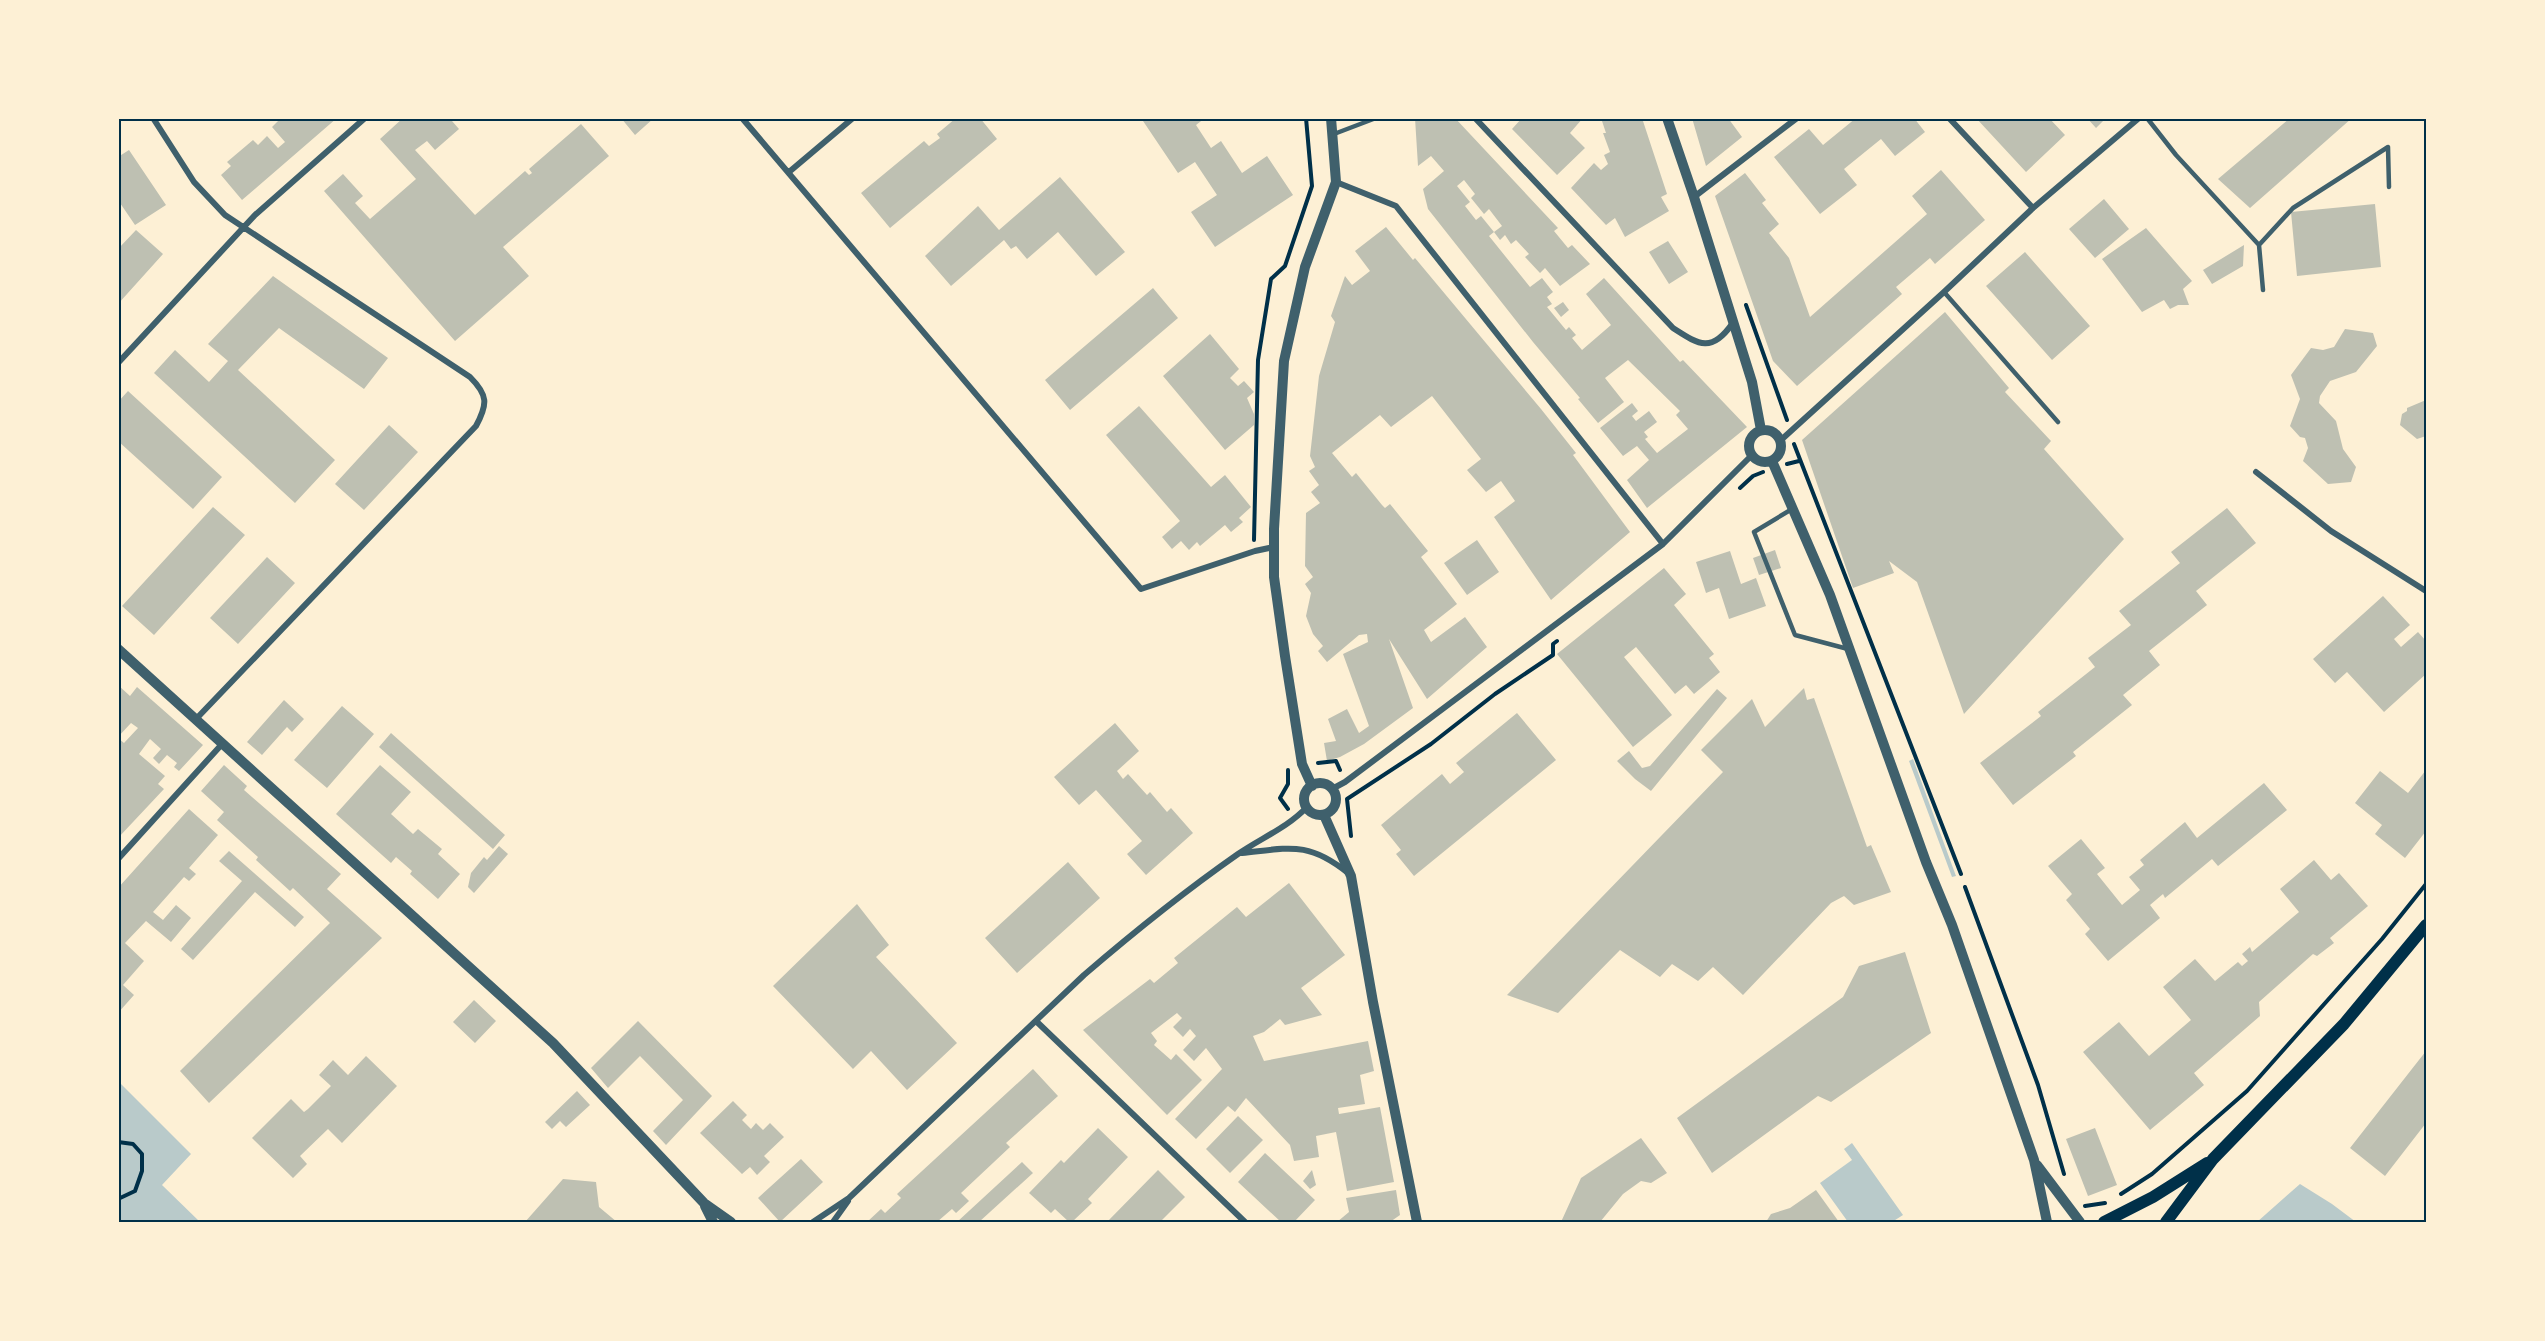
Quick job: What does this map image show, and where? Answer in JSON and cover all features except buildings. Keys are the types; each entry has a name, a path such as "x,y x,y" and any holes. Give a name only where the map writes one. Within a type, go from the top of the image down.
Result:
{"main road":[{"path":"2166,1222 2213,1159 2344,1024 2427,925"},
{"path":"2104,1222 2153,1197 2213,1159"}],"street":[{"path":"153,118 204,194 225,215 470,377 481,388 485,400 484,411 476,426 197,718"},
{"path":"118,363 243,227 365,118"},
{"path":"742,118 1141,590 1255,551 1274,547"},
{"path":"789,172 853,118"},
{"path":"1312,786 1302,764 1274,577 1274,547 1284,361 1305,267 1336,182 1331,118"},
{"path":"1475,118 1672,328 1696,343 1711,343 1725,333 1732,324"},
{"path":"1667,118 1752,382 1761,430"},
{"path":"1694,197 1797,118"},
{"path":"1949,118 2033,208"},
{"path":"1780,440 2033,208 2139,118"},
{"path":"1336,182 1396,206 1663,543"},
{"path":"1761,430 1775,432 1780,440 1779,454 1772,461 1761,461 1752,455 1750,440 1761,430"},
{"path":"1332,789 1345,782 1663,543 1752,455"},
{"path":"1772,461 1830,595 1926,862 1956,936 2034,1160 2047,1222"},
{"path":"2256,472 2331,531 2427,591"},
{"path":"118,649 224,742 553,1043 704,1203 731,1222"},
{"path":"118,859 224,742"},
{"path":"1322,784 1332,789 1335,794 1335,804 1329,813 1314,814 1307,807 1304,798 1312,786 1322,784"},
{"path":"813,1222 849,1198 1121,943 1239,853 1295,819 1307,807"},
{"path":"1324,815 1352,876 1373,1002 1417,1222"},
{"path":"1239,853 1304,848 1331,859 1352,876"},
{"path":"1036,1021 1245,1222"},
{"path":"2034,1160 2080,1222"},
{"path":"833,1222 849,1198"},
{"path":"704,1203 713,1222"}],"lane":[{"path":"1333,134 1376,118"},
{"path":"2147,118 2259,245 2263,290"},
{"path":"2259,245 2293,208 2388,147 2389,186"},
{"path":"1944,292 2058,422"},
{"path":"1792,509 1754,532 1795,635 1850,650"}],"path":[{"path":"1799,461 1960,874"},
{"path":"1288,784 1280,798 1295,819"},
{"path":"2077,1201 2085,1206 2115,1201 2125,1191 2152,1174 2247,1092 2382,939 2427,884"},
{"path":"1965,887 2015,1017 2038,1085 2067,1186"},
{"path":"118,1143 133,1144 142,1154 142,1171 135,1191 118,1199"}],"shaded area":[{"path":"1913,759 1956,876 1952,877 1909,761"},
{"path":"118,1081 191,1154 162,1185 200,1222 119,1222"},
{"path":"1852,1143 1903,1215 1892,1222 1848,1222 1820,1183 1852,1160 1844,1149"},
{"path":"2300,1184 2332,1204 2356,1222 2257,1222"}]}
